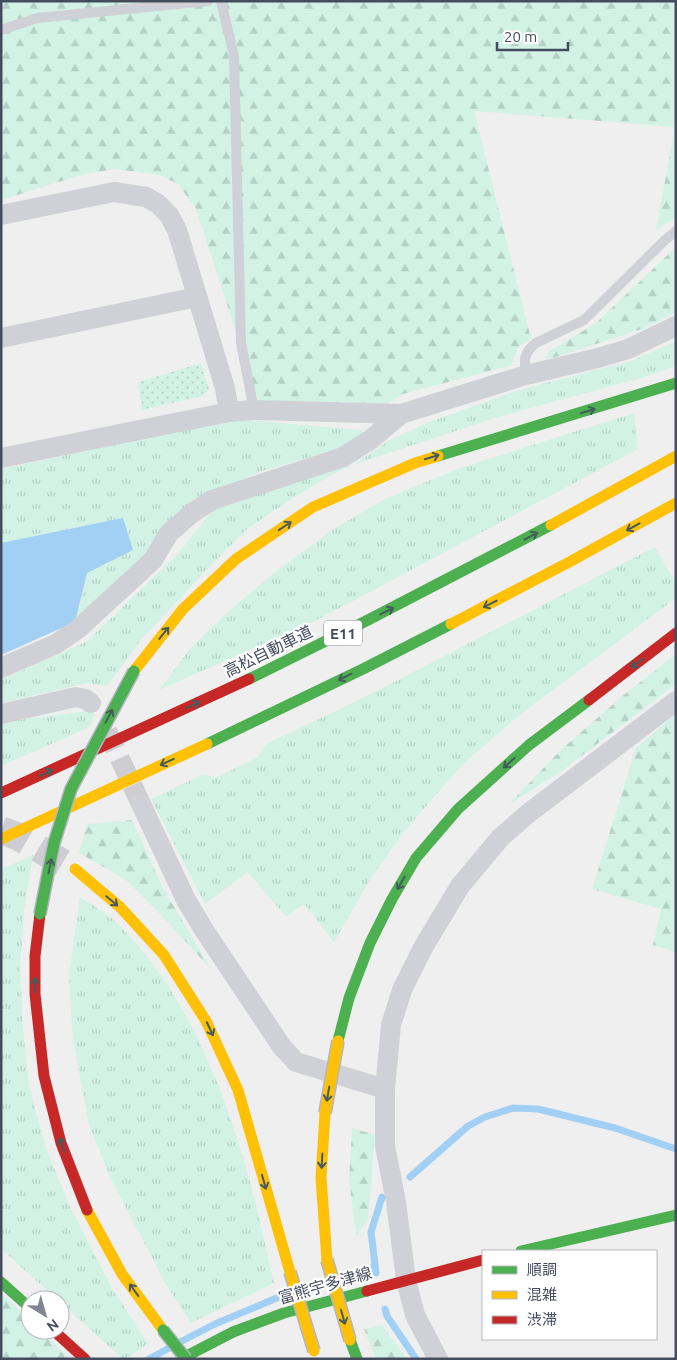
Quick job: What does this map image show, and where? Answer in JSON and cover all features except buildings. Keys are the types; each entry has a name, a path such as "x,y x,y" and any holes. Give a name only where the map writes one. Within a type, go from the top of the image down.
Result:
{"main road":[{"path":"186,1359 122,1274 86,1208 61,1143 44,1076 35,994 35,956 40,914 54,844 71,789 134,671 183,609 236,559 313,507 415,463 676,383"},
{"name":"高松自動車道","path":"1,793 236,685 359,625 640,478 676,456"},
{"name":"E11","path":"1,839 259,719 385,657 521,588 676,503"},
{"path":"357,1359 327,1260 321,1178 325,1113 334,1056 349,998 370,943 392,899 416,858 458,809 528,745 676,633"},
{"path":"75,869 120,907 164,955 206,1021 238,1090 290,1272 316,1355"},
{"path":"524,1250 676,1215"},
{"name":"富熊宇多津線","path":"181,1359 233,1332 284,1313 482,1260"},
{"path":"1,1282 20,1299"},
{"path":"65,1340 85,1359"}],"street":[{"path":"1,215 114,192 146,197 158,204 168,215 177,230 225,388 229,412"},
{"path":"1,338 197,297"},
{"path":"1,458 229,412 254,410 401,414 526,375 628,349 676,326"},
{"path":"1,668 56,644 78,629 153,560 169,533 200,507 212,500 343,457 370,440 401,414"},
{"path":"1,714 76,697 91,703"},
{"path":"438,1359 414,1315 406,1280 396,1202 385,1146 385,1089 391,1024 402,990 424,946 460,886 501,837 530,812 676,701"},
{"path":"141,804 186,900 282,1047 296,1062 385,1089"}],"lane":[{"path":"1,30 37,18 208,1"},
{"path":"221,1 234,56 241,344 254,410"},
{"path":"526,375 524,360 529,348 584,320 664,240 676,231"}],"green space":[{"path":"1,1 676,1 676,217 656,230 675,127 474,111 531,339 518,347 512,365 403,394 387,404 259,402 196,209 178,184 159,175 115,169 81,175 1,200"},
{"path":"676,247 676,312 643,329 546,360 548,352 596,323"},
{"path":"676,341 676,366 641,378 498,417 353,465 388,441 429,422 519,390 631,361"},
{"path":"201,363 209,389 203,396 142,410 138,382"},
{"path":"634,413 638,449 317,620 159,690 190,649 228,612 275,572 332,530 385,499 460,468"},
{"path":"237,419 360,430 365,434 341,448 262,471 192,500 165,528 151,552 75,622 87,573 133,550 1,543 1,469"},
{"path":"353,465 331,475 247,529 140,641 107,686 87,683 1,703 1,680 86,642 177,555 212,511 313,472"},
{"path":"655,547 676,584 676,598 522,713 464,763 406,829 371,878 334,942 304,904 286,917 248,872 205,904 151,799 202,775 218,777 258,757 266,744 365,697"},
{"path":"676,654 676,684 563,770 508,805 562,749 625,694"},
{"path":"95,710 90,727 1,766 1,722"},
{"path":"676,714 676,953 653,945 661,909 592,889 636,748"},
{"path":"132,820 163,888 211,969 125,879 79,853 87,824"},
{"path":"33,855 24,911 20,969 23,1028 29,1086 46,1148 70,1207 112,1288 148,1344 125,1359 70,1311 70,1290 47,1290 1,1249 1,869"},
{"path":"80,897 104,912 117,923 160,974 178,1003 195,1032 222,1094 248,1173 274,1283 191,1323 165,1283 110,1177 89,1124 73,1041 69,975"},
{"path":"352,1128 375,1135 368,1219 356,1236 349,1179"},
{"path":"1,1293 20,1311 20,1340 51,1340 70,1359 1,1359"},
{"path":"382,1325 407,1359 376,1359 364,1329"}],"water":[{"path":"123,518 133,550 87,573 75,622 1,655 1,543"}],"waterway":[{"path":"410,1177 468,1126 485,1117 513,1108 538,1109 615,1128 676,1149"},
{"path":"376,1273 371,1232 382,1197"},
{"path":"338,1279 375,1267"},
{"path":"302,1289 327,1282"},
{"path":"180,1342 215,1324 291,1292"},
{"path":"385,1309 387,1316 416,1359"},
{"path":"149,1359 171,1347"}],"tunnel":[{"path":"107,731 141,804"},
{"path":"1,830 19,837 70,867"}],"traffic: fast":[{"path":"438,456 676,383"},
{"path":"249,679 551,525"},
{"path":"207,744 365,668 451,624"},
{"path":"40,914 54,843 71,789 134,671"},
{"path":"338,1041 349,998 370,943 392,899 416,858 458,809 529,745 589,700"},
{"path":"525,1250 676,1215"},
{"path":"1,1282 20,1299"},
{"path":"181,1359 233,1332 284,1313 367,1291"},
{"path":"163,1330 186,1359"},
{"path":"350,1340 357,1359"}],"traffic: slow":[{"path":"134,671 183,609 236,559 313,507 415,463 438,456"},
{"path":"551,525 676,456"},
{"path":"451,624 676,503"},
{"path":"1,839 207,744"},
{"path":"75,869 120,907 164,955 206,1021 238,1090 290,1272"},
{"path":"325,1113 338,1041"},
{"path":"325,1113 321,1178 327,1260"},
{"path":"87,1210 122,1274 163,1330"},
{"path":"327,1260 350,1340"},
{"path":"290,1272 314,1351"}],"traffic: jam":[{"path":"589,700 676,633"},
{"path":"1,793 249,679"},
{"path":"40,914 35,956 35,994 44,1076 61,1143 87,1210"},
{"path":"367,1291 482,1260"},
{"path":"64,1340 85,1359"}]}
